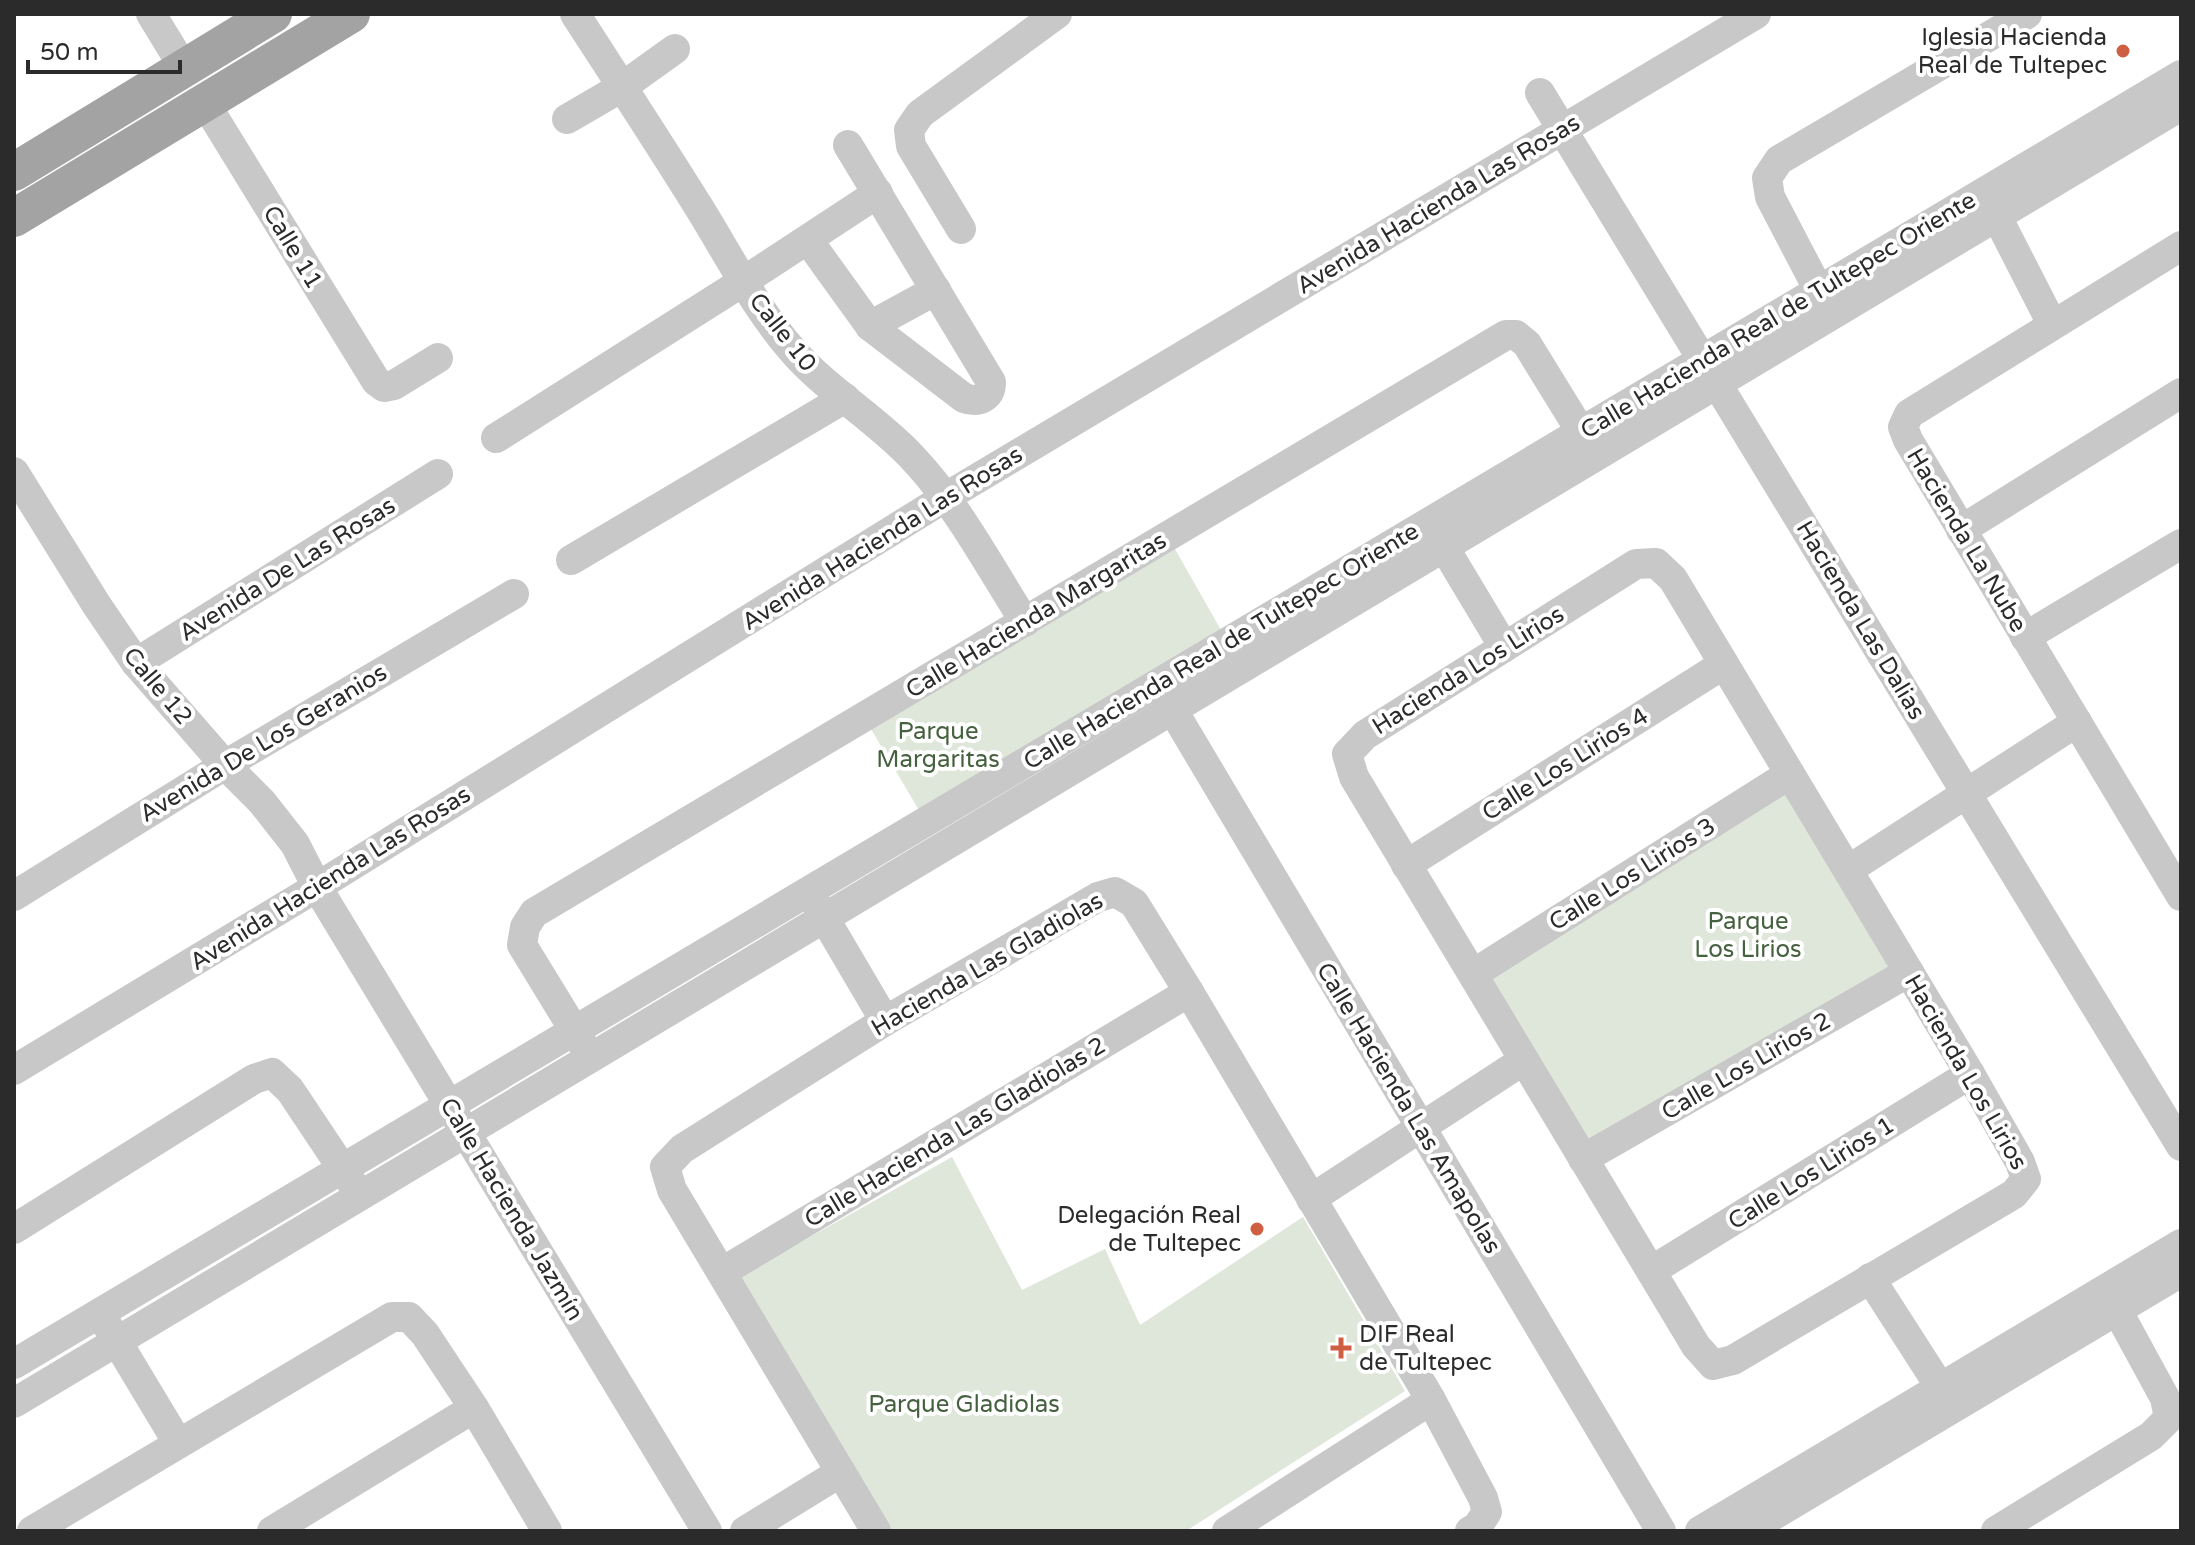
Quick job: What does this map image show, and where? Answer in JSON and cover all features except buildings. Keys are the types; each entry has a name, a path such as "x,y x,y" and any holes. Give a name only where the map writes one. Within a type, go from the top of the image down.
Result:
{"main road":[{"path":"14,172 273,14"},
{"path":"14,218 351,14"}],"street":[{"path":"151,14 184,68"},
{"name":"Calle 10","path":"575,14 768,319 822,381 913,458 946,497 1025,622"},
{"path":"961,229 911,146 909,130 920,114 1057,14"},
{"name":"Avenida Hacienda Las Rosas","path":"14,1070 317,887 946,497 1756,14"},
{"path":"1826,303 1770,197 1767,178 1779,160 2027,14"},
{"path":"567,119 622,87 675,49"},
{"name":"Calle Hacienda Real de Tultepec Oriente","path":"14,1364 1157,684 1437,534 1589,444 2142,114 2181,75"},
{"name":"Hacienda Las Dalias","path":"1540,93 2181,1146"},
{"name":"Calle 11","path":"205,103 376,381 384,387 394,385 438,358"},
{"path":"2142,114 2181,106"},
{"path":"808,240 870,326 964,398 976,400 988,396 991,382 848,145"},
{"path":"496,438 878,193"},
{"path":"1990,204 2052,324"},
{"name":"Hacienda La Nube","path":"2181,246 1909,414 1903,427 1961,530 2181,896"},
{"path":"870,326 936,290"},
{"name":"Calle Hacienda Margaritas","path":"590,1058 522,945 525,927 534,913 1506,335 1516,335 1527,344 1589,444"},
{"path":"1961,530 2181,393"},
{"path":"571,560 845,398"},
{"name":"Calle 12","path":"14,472 136,663 225,765 262,802 295,844 317,887"},
{"name":"Avenida De Las Rosas","path":"136,663 438,474"},
{"path":"14,1403 1172,710 1437,534 1504,647"},
{"path":"2025,637 2181,544"},
{"name":"Hacienda Los Lirios","path":"1656,563 1673,579 1970,1074 2020,1162 2026,1179 2014,1194 1733,1360 1713,1365 1696,1346 1354,777 1347,754 1365,735 1504,647 1636,564 1656,563"},
{"name":"Avenida De Los Geranios","path":"14,896 225,765 514,594"},
{"name":"Calle Los Lirios 4","path":"1406,865 1724,664"},
{"name":"Calle Hacienda Las Amapolas","path":"1157,684 1661,1531"},
{"path":"1848,870 2077,722"},
{"name":"Calle Los Lirios 3","path":"1473,974 1790,774"},
{"name":"Calle Hacienda Jazmín","path":"317,887 707,1531"},
{"path":"808,891 885,1021"},
{"name":"Hacienda Las Gladiolas","path":"876,1531 672,1190 665,1167 682,1149 885,1021 1098,897 1115,892 1134,903 1431,1400 1483,1498 1487,1512 1477,1527 1470,1531"},
{"name":"Calle Los Lirios 2","path":"1583,1159 1909,972"},
{"name":"Calle Hacienda Las Gladiolas 2","path":"722,1272 1189,992"},
{"path":"1311,1199 1524,1060"},
{"path":"14,1229 254,1079 272,1073 290,1090 361,1195"},
{"name":"Calle Los Lirios 1","path":"1651,1271 1970,1074"},
{"path":"1747,1531 2181,1244"},
{"path":"1700,1531 2117,1310 2181,1272"},
{"path":"1870,1278 1947,1398"},
{"path":"1996,1531 2151,1436 2169,1418 2165,1398 2117,1310"},
{"path":"99,1312 178,1443"},
{"path":"32,1531 392,1317 409,1317 425,1334 474,1408 547,1531"},
{"path":"1227,1531 1431,1400"},
{"path":"272,1531 474,1408"},
{"path":"745,1531 841,1472"}],"green space":[{"name":"Parque Margaritas","path":"1175,549 1221,630 920,812 871,729"},
{"name":"Parque Los Lirios","path":"1789,785 1898,971 1586,1152 1478,974"},
{"name":"Parque Gladiolas","path":"952,1157 1022,1290 1105,1249 1140,1325 1303,1217 1405,1391 1186,1531 890,1531 737,1278"}],"place":[{"name":"Iglesia Hacienda Real de Tultepec","path":"2123,51"},
{"name":"Delegación Real de Tultepec","path":"1257,1229"},
{"name":"DIF Real de Tultepec","path":"1341,1348"}]}
